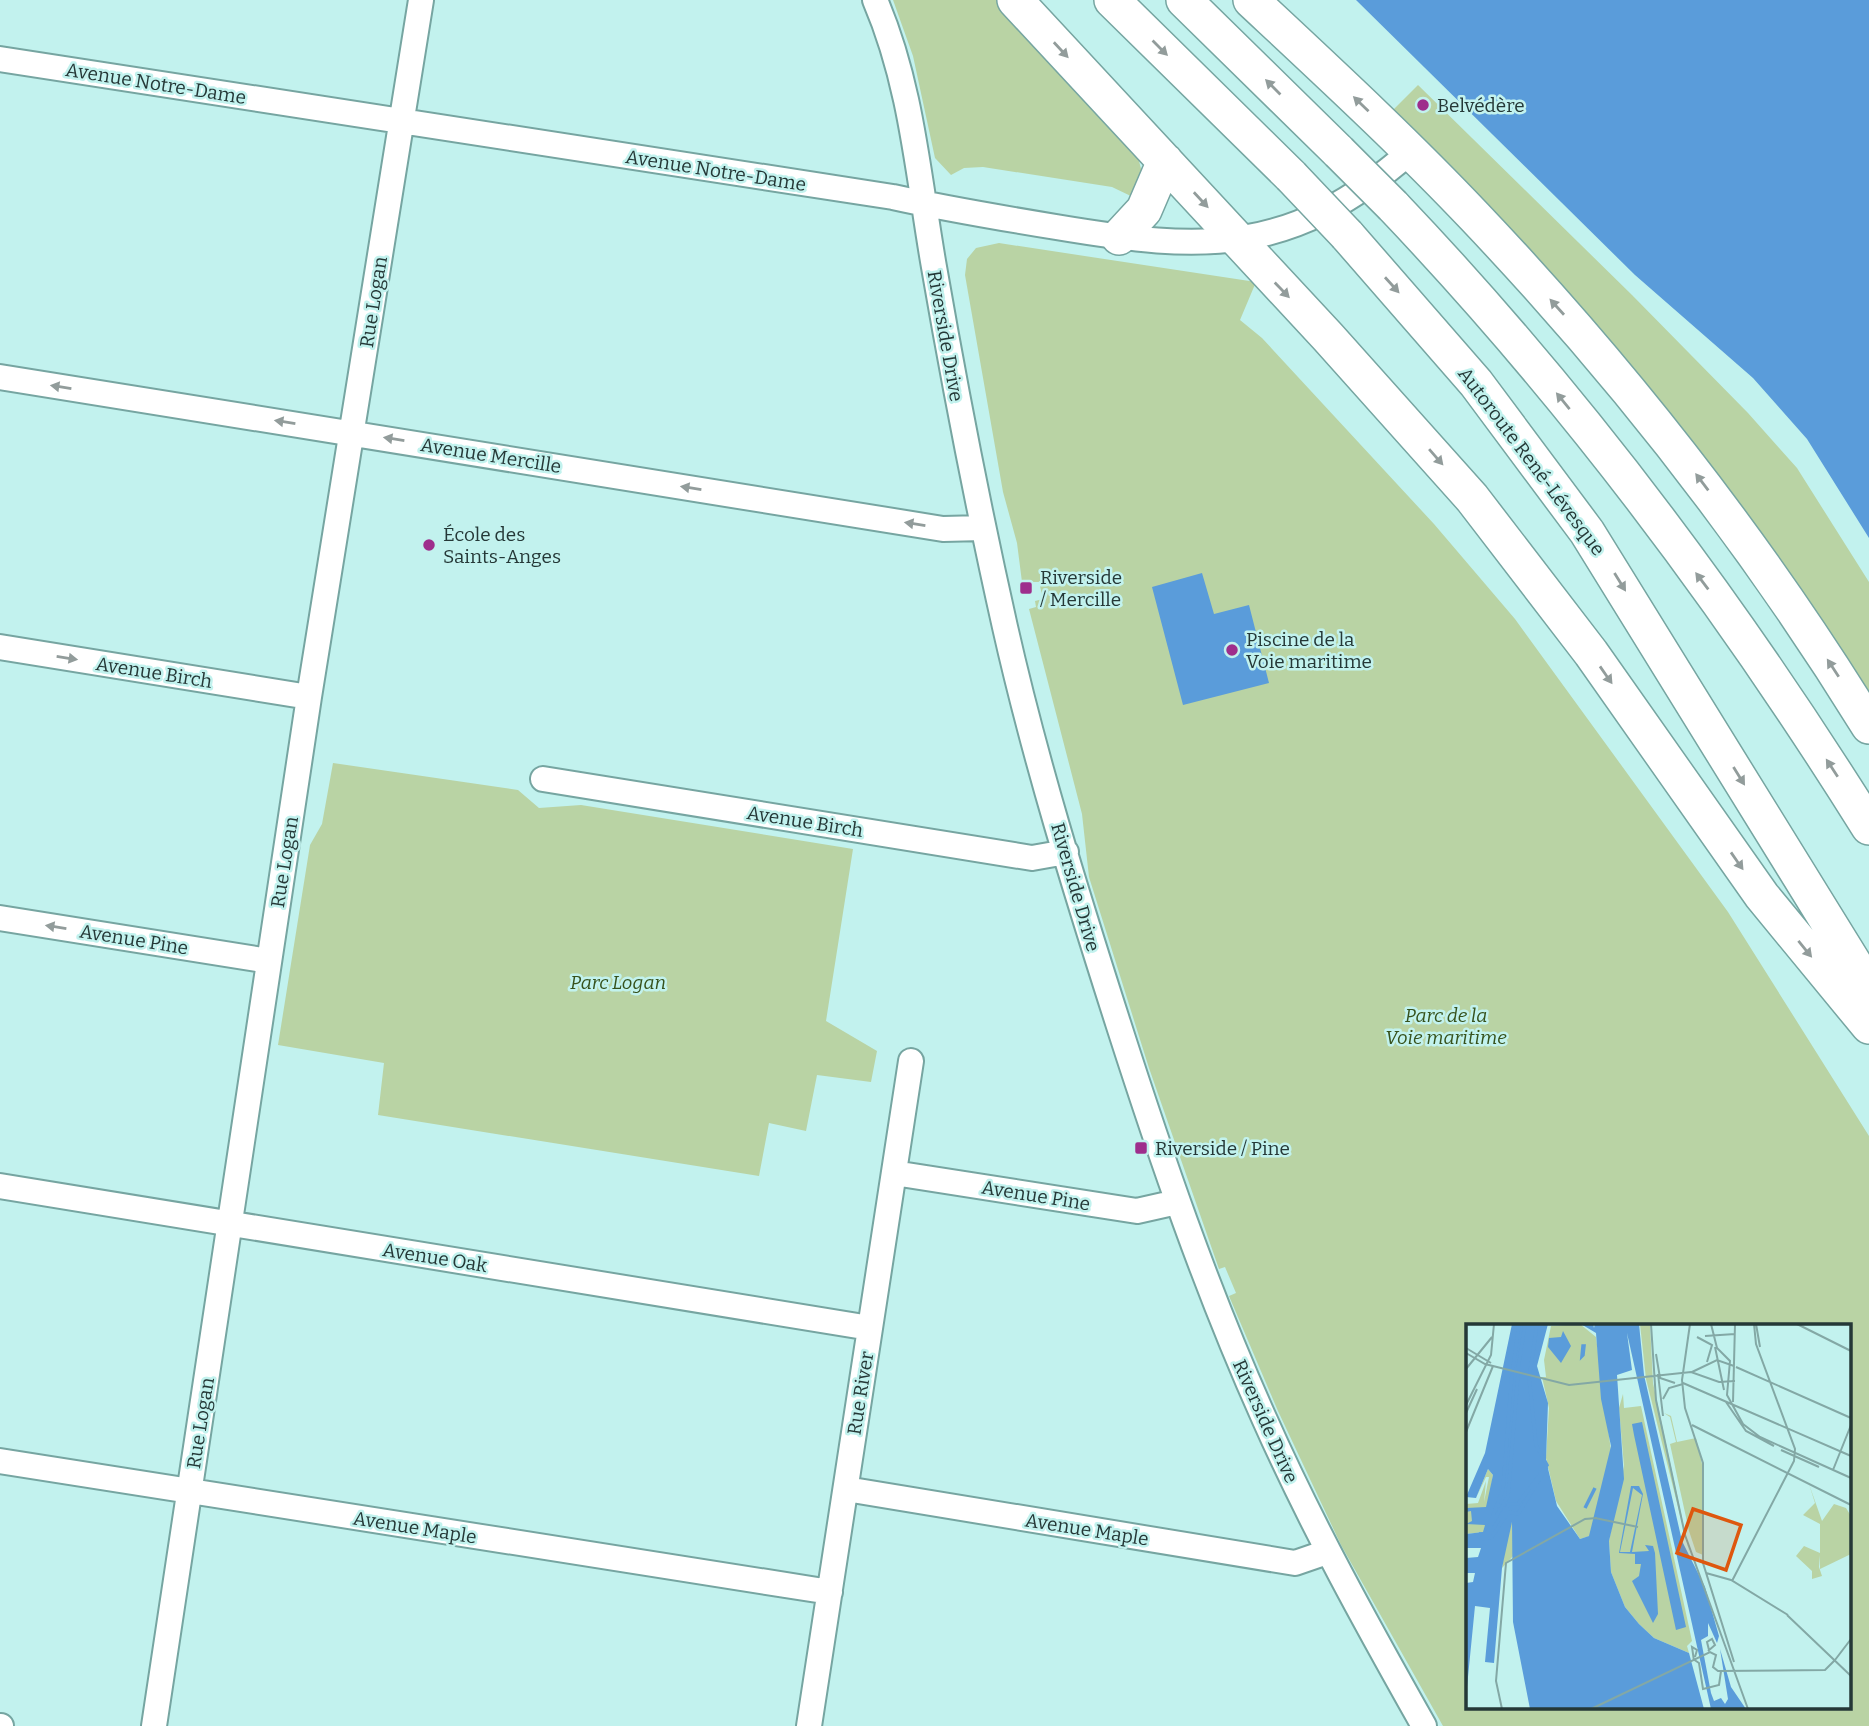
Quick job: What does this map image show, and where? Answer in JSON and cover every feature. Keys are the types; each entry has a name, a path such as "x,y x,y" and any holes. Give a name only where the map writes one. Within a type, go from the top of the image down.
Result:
{"highway":[{"path":"1015,0 1398,413 1472,498 1591,653 1762,896 1869,1026"},
{"name":"Autoroute René-Lévesque","path":"1112,0 1347,235 1476,383 1587,532 1869,988"},
{"path":"1184,0 1393,206 1511,338 1650,511 1772,677 1869,827"},
{"path":"1251,0 1474,216 1563,315 1689,466 1775,581 1869,726"},
{"path":"1119,237 1144,210 1165,162"}],"street":[{"name":"Rue Logan","path":"154,1726 309,697 421,0"},
{"name":"Riverside Drive","path":"875,0 905,91 953,375 983,528 1017,678 1066,852 1177,1202 1239,1361 1327,1552 1424,1726"},
{"name":"Avenue Notre-Dame","path":"0,59 925,204 1119,237 1181,244 1236,239 1289,227 1320,215 1365,188 1410,152"},
{"name":"Avenue Mercille","path":"0,377 943,529 983,528"},
{"name":"Avenue Birch","path":"0,647 309,697"},
{"name":"Avenue Birch","path":"543,779 1032,858 1066,852"},
{"name":"Avenue Pine","path":"0,918 269,961"},
{"name":"Rue River","path":"810,1726 911,1060"},
{"name":"Avenue Pine","path":"894,1173 1137,1212 1177,1202"},
{"name":"Avenue Oak","path":"0,1186 870,1328"},
{"name":"Avenue Maple","path":"0,1461 830,1592"},
{"name":"Avenue Maple","path":"846,1489 1295,1563 1327,1552"}],"green space":[{"path":"893,0 1000,0 1137,154 1145,183 1135,198 1112,187 983,167 964,168 951,175 935,158 913,56"},
{"path":"1418,85 1632,295 1748,413 1797,468 1869,582 1869,704 1388,115"},
{"name":"Parc de la Voie maritime","path":"999,243 1256,282 1240,320 1262,338 1434,524 1515,619 1728,912 1869,1136 1869,1726 1443,1726 1341,1545 1278,1411 1229,1296 1236,1293 1225,1267 1219,1269 1149,1068 1089,877 1082,814 1029,609 1036,607 1035,601 1043,599 1039,582 1022,582 1017,543 1003,492 965,275 967,259 976,248"},
{"name":"Parc Logan","path":"333,763 518,790 539,808 581,805 853,849 826,1021 877,1051 871,1082 817,1075 806,1131 769,1123 759,1176 378,1115 384,1063 278,1045 310,845 322,824"}],"water":[{"path":"1356,0 1869,0 1869,538 1807,439 1753,378 1635,275"},
{"path":"1202,573 1214,614 1249,605 1269,683 1183,705 1152,587"}],"place":[{"name":"Belvédère","path":"1423,105"},
{"name":"École des Saints-Anges","path":"429,545"},
{"name":"Riverside / Mercille","path":"1026,588"},
{"name":"Piscine de la Voie maritime","path":"1232,650"},
{"name":"Riverside / Pine","path":"1141,1148"}]}
